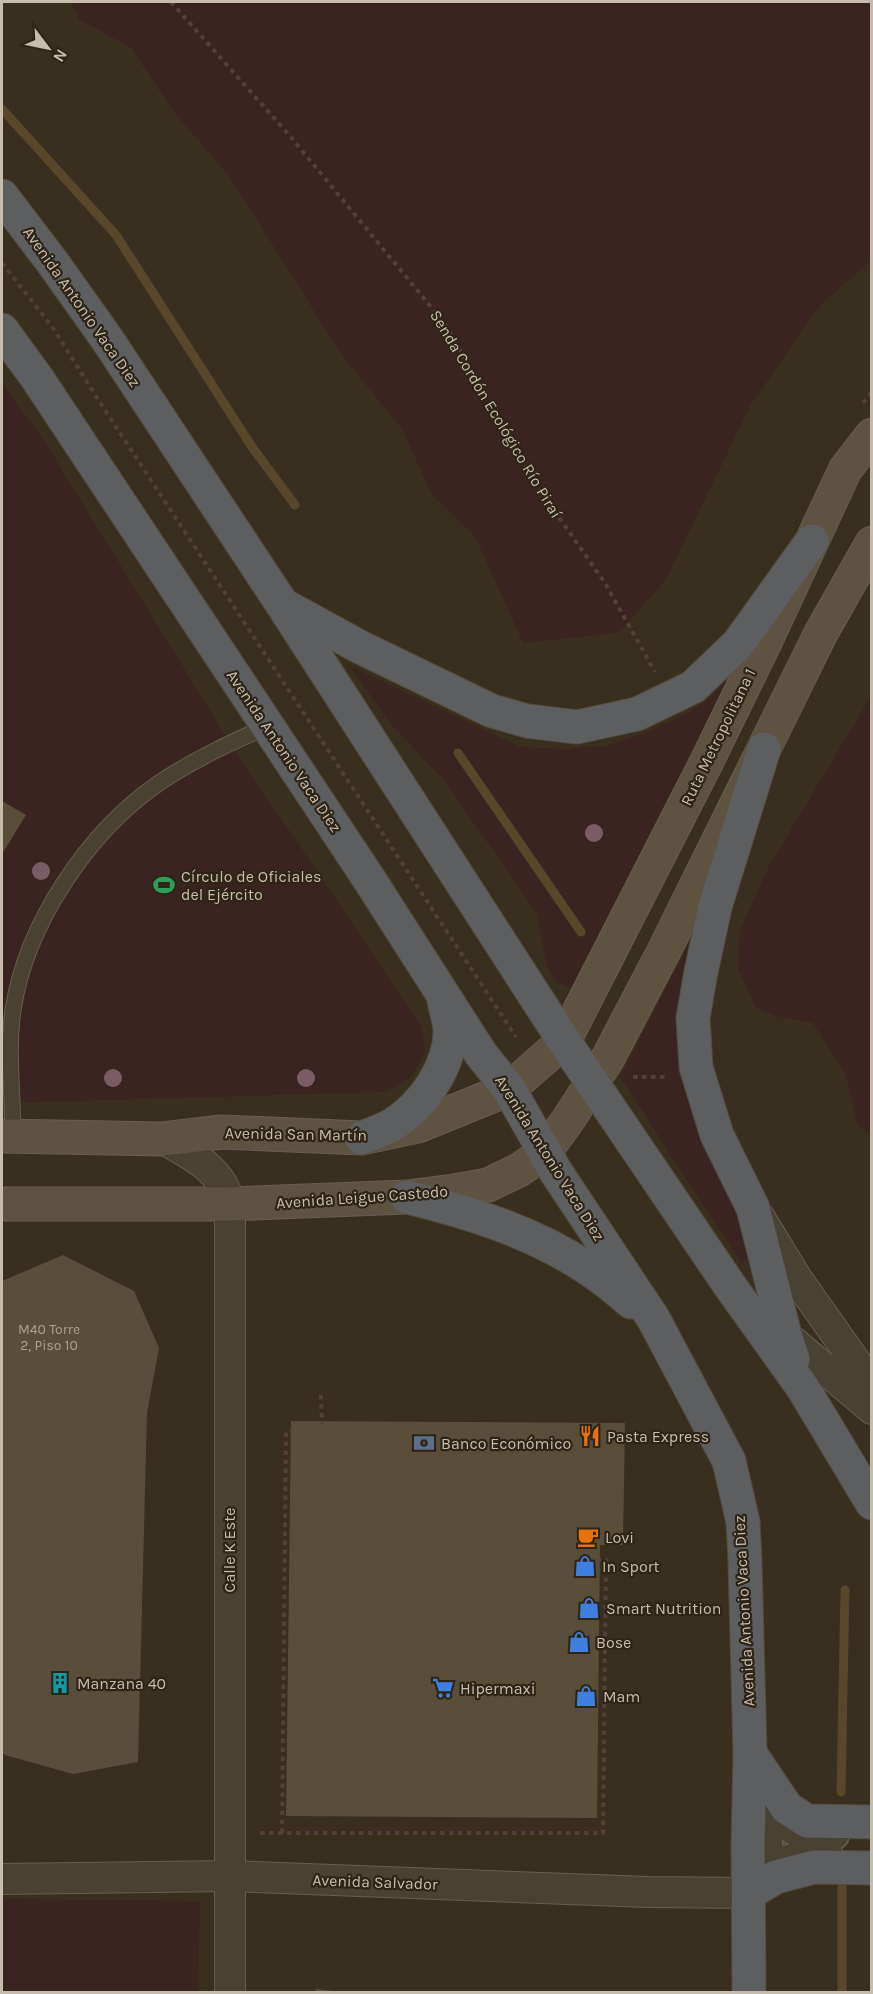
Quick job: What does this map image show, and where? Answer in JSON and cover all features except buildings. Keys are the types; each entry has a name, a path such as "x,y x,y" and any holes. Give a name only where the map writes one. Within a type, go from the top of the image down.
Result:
{"highway":[{"name":"Avenida Antonio Vaca Diez","path":"2,196 107,339 282,604 564,1041 730,1286 803,1388 872,1503"},
{"name":"Avenida Antonio Vaca Diez","path":"2,330 37,378 268,726 481,1054 509,1089 544,1153 653,1318 729,1461 743,1522 750,1753 748,1847 750,1992"},
{"path":"282,604 360,647 492,711 527,721 577,726 637,714 693,687 738,645 812,542"},
{"path":"764,749 715,907 693,1018 696,1067 717,1135 753,1208 785,1335 803,1388"},
{"path":"362,1138 391,1126 407,1114 427,1093 446,1060 450,1029 443,993"},
{"path":"407,1197 459,1210 542,1243 587,1268 653,1318"},
{"path":"750,1753 787,1808 807,1821 872,1821"},
{"path":"749,1893 776,1877 814,1867 872,1868"}],"main road":[{"name":"Ruta Metropolitana 1","path":"564,1041 707,761 812,542 864,422"},
{"path":"593,1084 665,949 821,633 872,543"},
{"name":"Avenida San Martín","path":"7,1136 163,1139 222,1132 362,1138 418,1126 509,1089 564,1041"},
{"name":"Avenida Leigue Castedo","path":"230,1204 407,1197 488,1185 519,1170 544,1153 593,1084"},
{"path":"2,1204 230,1204"}],"street":[{"name":"Calle K Este","path":"163,1139 203,1162 215,1173 224,1187 230,1204 230,1992"},
{"path":"753,1208 797,1280 872,1385"},
{"path":"730,1286 872,1409"},
{"path":"872,1836 800,1838 781,1826 769,1811 772,1860 800,1853 872,1853"},
{"name":"Avenida Salvador","path":"2,1879 230,1876 648,1892 749,1893"}],"lane":[{"path":"7,1136 13,1102 6,1052 13,1011 21,972 46,912 83,857 128,808 158,784 200,758 268,726"}],"path":[{"name":"Senda Cordón Ecológico Río Piraí","path":"171,2 290,136 445,324 532,479 605,583 653,667 656,679"},
{"path":"2,263 53,328 516,1037"},
{"path":"864,422 872,392"},
{"path":"321,1395 322,1424"},
{"path":"282,1833 286,1432 291,1432"},
{"path":"229,1833 603,1833 606,1560 600,1560"}],"shaded area":[{"path":"71,2 871,2 871,260 819,307 750,406 666,580 618,633 523,643 476,538 432,495 402,429 341,354 230,177 173,111 131,48 79,19"},
{"name":"Círculo de Oficiales del Ejército","path":"2,384 40,434 230,743 422,1026 425,1053 412,1076 386,1092 2,1103"},
{"path":"740,665 579,981 569,988 556,982 547,968 537,914 444,780 391,725 350,666 521,747 563,749 606,746 647,732 690,712 714,695"},
{"path":"871,696 871,1134 858,1126 845,1073 813,1023 777,1016 756,1008 738,969 740,930 768,868"},
{"path":"707,908 712,1163 744,1229 750,1256 742,1264 620,1077"},
{"path":"2,1899 200,1901 198,1992 2,1992"}],"waterway":[{"path":"2,109 116,235 252,447 295,505"},
{"path":"458,753 581,932"},
{"path":"841,1792 845,1590"},
{"path":"842,1881 842,1992"}],"place":[{"name":"Círculo de Oficiales del Ejército","path":"164,885"},
{"name":"Pasta Express","path":"590,1436"},
{"name":"Banco Económico","path":"424,1443"},
{"name":"Lovi","path":"588,1537"},
{"name":"In Sport","path":"585,1566"},
{"name":"Smart Nutrition","path":"589,1608"},
{"name":"Bose","path":"579,1642"},
{"name":"Manzana 40","path":"60,1683"},
{"name":"Hipermaxi","path":"443,1688"},
{"name":"Mam","path":"586,1696"}]}
